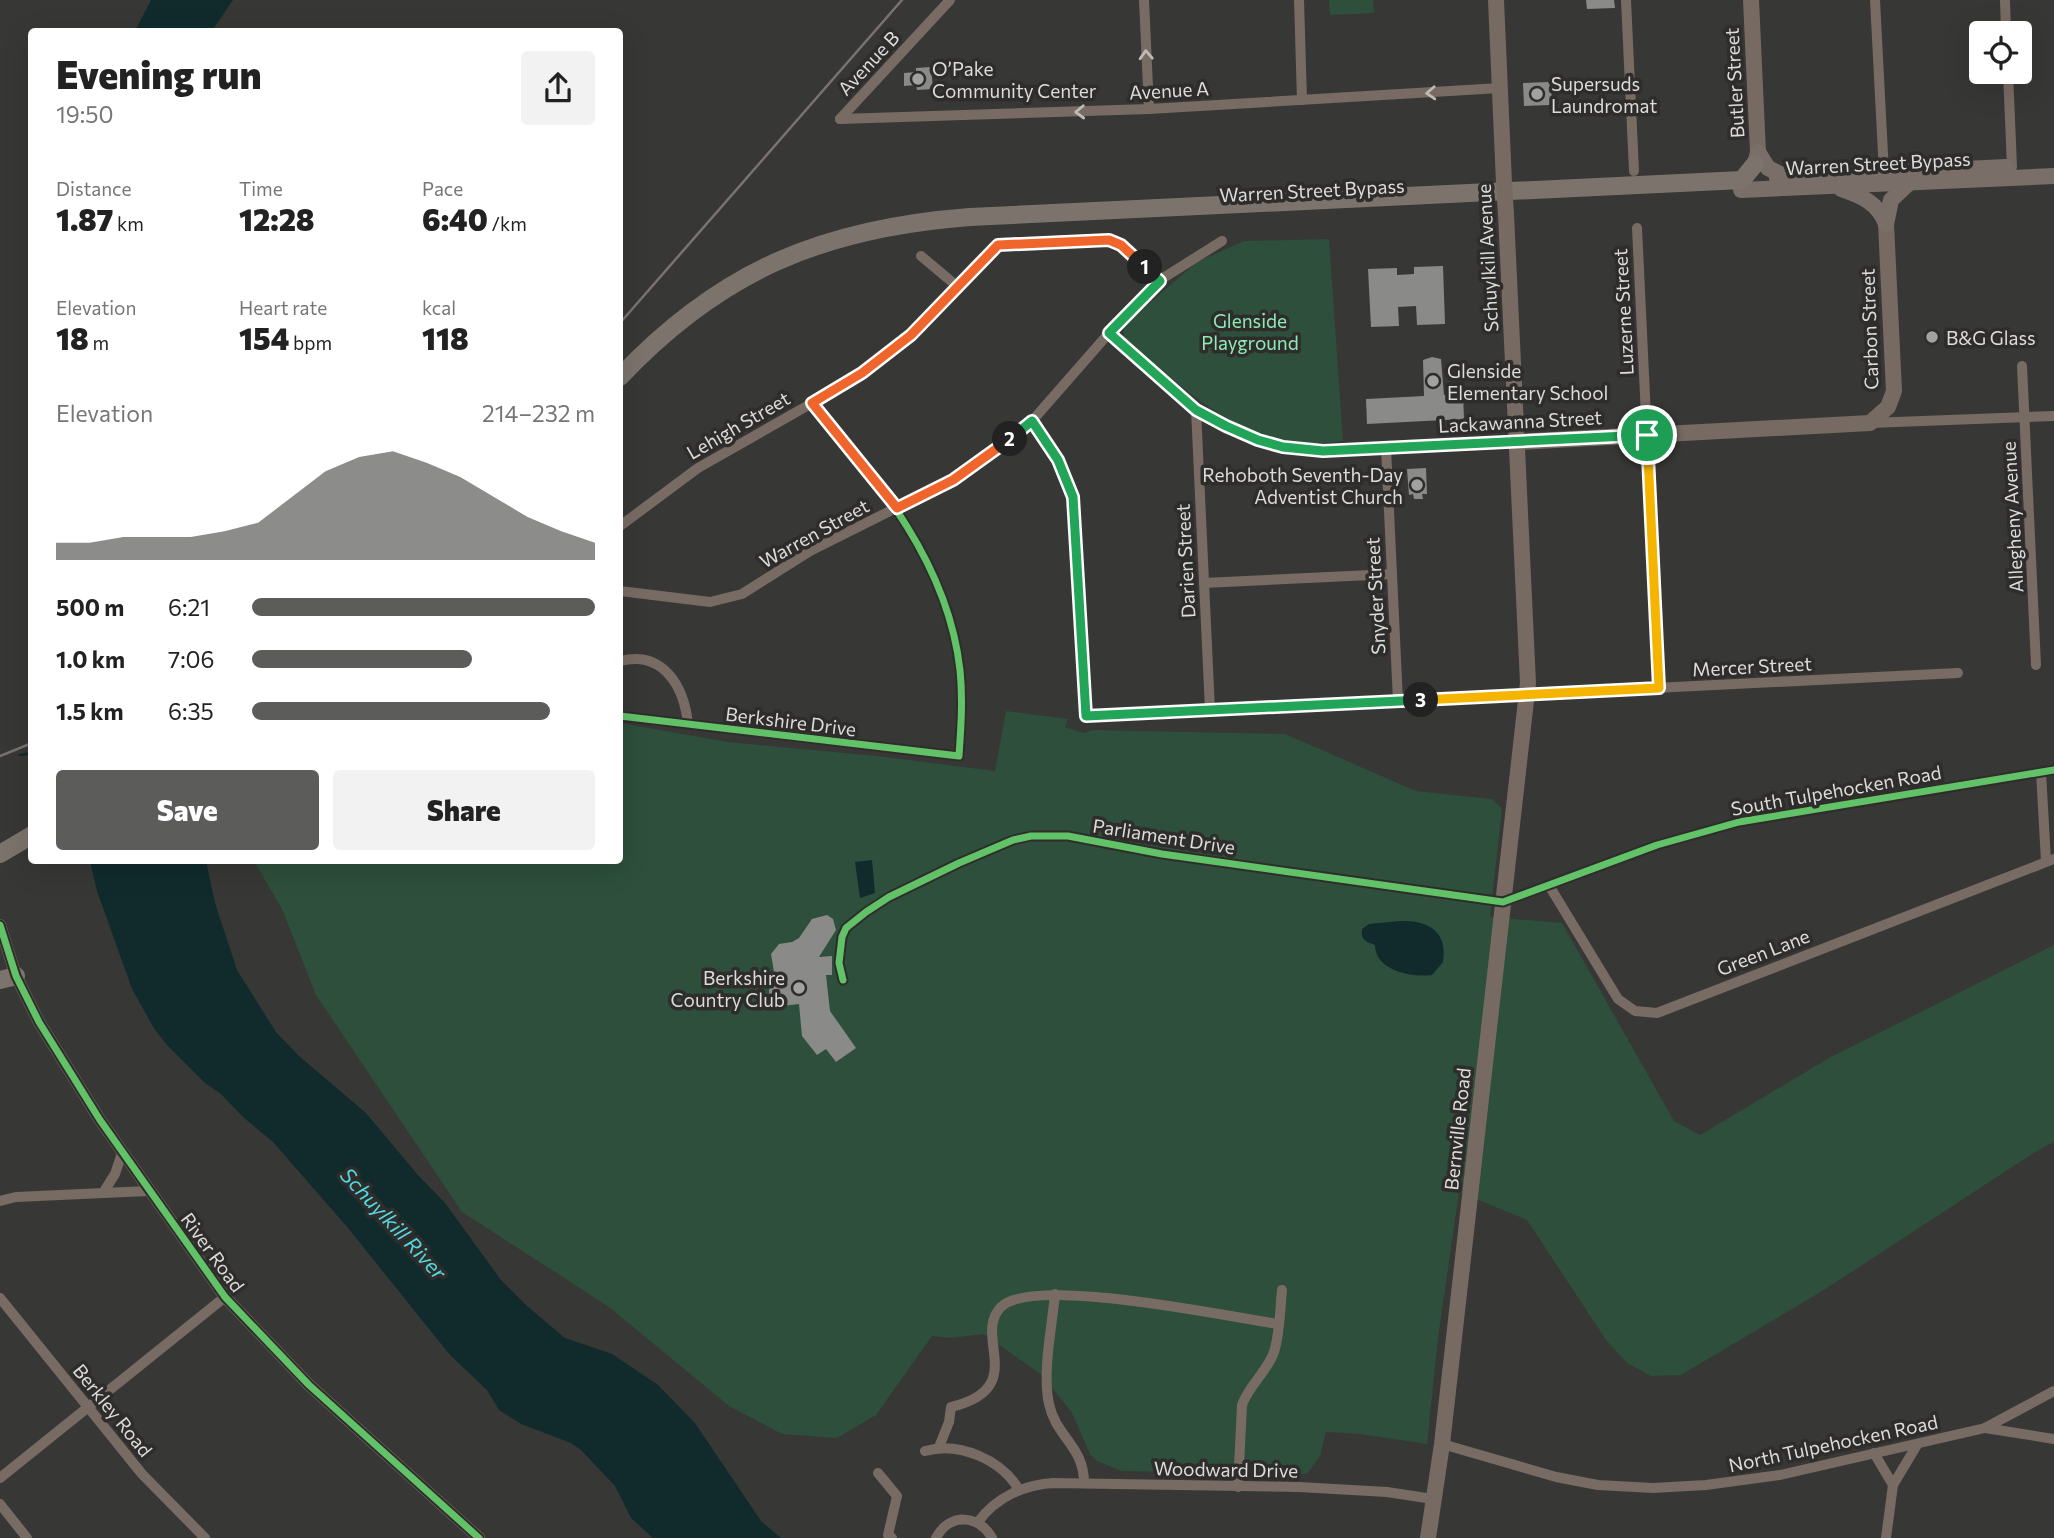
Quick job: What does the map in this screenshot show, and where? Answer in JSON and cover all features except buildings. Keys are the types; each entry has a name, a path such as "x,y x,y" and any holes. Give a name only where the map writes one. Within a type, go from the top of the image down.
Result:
{"highway":[{"path":"1741,185 1757,158 1768,168 1788,177"},
{"name":"Warren Street Bypass","path":"623,389 682,332 756,282 829,251 900,234 1741,185 1788,177 2054,165"},
{"name":"Warren Street Bypass","path":"623,374 682,319 751,273 826,241 898,224 970,217 1741,185 1832,186 2054,176"},
{"path":"1886,224 1891,200 1909,183"},
{"path":"1832,186 1871,202 1880,211 1886,224"},
{"path":"0,841 28,824"},
{"path":"0,854 28,837"}],"main road":[{"name":"Schuylkill Avenue","path":"1496,0 1527,695 1523,724"},
{"name":"Butler Street","path":"1751,0 1757,158"},
{"name":"Carbon Street","path":"1870,423 1888,407 1894,391 1886,224"},
{"name":"Lackawanna Street","path":"1517,442 1870,423"},
{"name":"Bernville Road","path":"1428,1538 1442,1444 1523,724"}],"street":[{"name":"Avenue B","path":"840,119 950,0"},
{"path":"1144,0 1149,109"},
{"path":"1299,0 1302,100"},
{"path":"1626,0 1634,171"},
{"path":"1875,0 1884,173"},
{"path":"2005,0 2006,21"},
{"path":"2009,84 2012,167"},
{"name":"Avenue A","path":"840,119 1149,109 1500,89"},
{"name":"Luzerne Street","path":"1637,228 1659,688"},
{"name":"Warren Street","path":"623,592 710,602 742,594 810,551 953,480 1032,421 1109,333 1160,281 1222,241"},
{"name":"Lehigh Street","path":"623,524 708,461 862,373 896,348 998,245 1114,242 1160,281"},
{"path":"921,256 958,287"},
{"name":"Lackawanna Street","path":"1109,333 1196,410 1235,431 1283,447 1323,451 1517,442"},
{"name":"Allegheny Avenue","path":"2022,366 2036,666"},
{"path":"812,403 897,508"},
{"name":"Darien Street","path":"1196,410 1210,710"},
{"name":"Lackawanna Street","path":"1870,423 2054,416"},
{"name":"Mercer Street","path":"1032,421 1058,460 1073,497 1086,716 1958,673"},
{"name":"Snyder Street","path":"1386,448 1398,701"},
{"name":"Berkshire Drive","path":"623,716 959,756 962,692 953,633 932,570 897,508"},
{"path":"1204,583 1392,573"},
{"path":"623,660 634,657 661,666 672,677 686,707 688,724"},
{"name":"South Tulpehocken Road","path":"1550,887 1657,845 1739,822 2054,770"},
{"name":"Green Lane","path":"1550,887 1622,1003 1635,1011 1657,1013 2050,860 2041,772"},
{"name":"Parliament Drive","path":"843,980 839,963 842,937 846,928 866,912 889,897 959,863 1031,835 1068,836 1162,854 1503,902 1522,893 1550,887"},
{"name":"River Road","path":"0,925 5,977 39,1022 148,1191 225,1297 309,1385 476,1537"},
{"path":"103,1193 115,1174 122,1153"},
{"path":"0,1200 148,1191"},
{"path":"1238,1487 1242,1405 1245,1395 1265,1369 1274,1351 1282,1290"},
{"path":"939,1447 949,1422 951,1407 974,1401 985,1393 994,1370 993,1329 998,1309 1015,1299 1055,1294 1154,1304 1278,1324"},
{"path":"1055,1294 1047,1385 1049,1406 1056,1424 1084,1465 1084,1483"},
{"path":"0,1478 225,1297"},
{"name":"Berkley Road","path":"0,1298 142,1474 205,1538"},
{"name":"North Tulpehocken Road","path":"1442,1444 1571,1480 1643,1488 1728,1483 1780,1475 1985,1428 2054,1391"},
{"name":"North Tulpehocken Road","path":"1985,1428 2054,1439"},
{"path":"1886,1538 1893,1485 1917,1445"},
{"path":"925,1451 939,1447 969,1452 1001,1467 1010,1475 1019,1490"},
{"path":"1874,1453 1893,1485"},
{"path":"878,1473 897,1496 888,1535 892,1538"},
{"name":"Woodward Drive","path":"978,1522 987,1509 1035,1484 1299,1487 1433,1499"},
{"path":"0,1504 27,1538"},
{"path":"936,1538 944,1526 955,1520 967,1519 988,1529 992,1538"}],"green space":[{"path":"1329,0 1373,0 1374,13 1330,15"},
{"name":"Glenside Playground","path":"1329,239 1343,441 1306,444 1279,440 1253,431 1207,406 1123,338 1124,328 1197,262 1244,241"},
{"name":"Berkshire Country Club","path":"1006,711 1068,719 1065,727 1084,733 1092,730 1285,734 1416,791 1492,799 1502,809 1490,917 1562,923 1674,1121 1700,1135 1829,1058 2054,945 2054,1142 1824,1290 1681,1375 1651,1376 1627,1363 1606,1340 1527,1220 1459,1192 1438,1338 1427,1444 1326,1432 1320,1456 1307,1474 1121,1471 1097,1461 1090,1454 1072,1413 1043,1376 984,1334 950,1338 932,1336 876,1415 837,1438 782,1434 729,1406 609,1307 462,1212 316,995 282,909 256,864 623,864 623,724 728,742 877,756 995,771"}],"water":[{"path":"151,0 233,0 214,28 137,28"},
{"path":"872,860 875,893 860,898 855,862"},
{"name":"Schuylkill River","path":"91,864 207,864 215,903 237,970 276,1032 299,1056 366,1113 445,1203 501,1280 526,1305 565,1338 612,1354 658,1385 695,1423 761,1521 781,1538 653,1538 631,1518 615,1486 581,1450 571,1443 521,1424 499,1410 487,1390 450,1355 348,1228 273,1142 221,1094 205,1083 155,1030 132,989 97,891"},
{"path":"1400,921 1427,925 1439,935 1444,951 1443,962 1432,975 1396,971 1381,961 1375,945 1363,938 1362,929 1369,924"}],"waterway":[{"path":"20,755 28,754"}],"railway":[{"path":"623,320 902,0"},
{"path":"0,756 28,745"}],"cycle path":[{"path":"623,716 959,756 962,702 960,670 953,631 941,594 926,559 907,526 862,463 812,403"},
{"path":"843,980 839,963 842,937 846,928 866,912 889,897 959,863 1013,840 1031,836 1068,836 1162,854 1503,902 1657,845 1739,822 2054,770"},
{"path":"0,925 16,976 39,1022 100,1120 225,1297 309,1385 479,1538"}],"place":[{"name":"O’Pake Community Center","path":"918,79"},
{"name":"Supersuds Laundromat","path":"1537,94"},
{"name":"B&G Glass","path":"1932,337"},
{"name":"Glenside Elementary School","path":"1433,381"},
{"name":"Rehoboth Seventh-Day Adventist Church","path":"1417,485"},
{"name":"Berkshire Country Club","path":"799,988"}],"route":[{"path":"1109,240 1121,245 1160,281 1109,333 1196,410 1258,440 1283,447 1323,451 1647,435 1659,688 1086,716 1073,497 1058,460 1032,421 980,463 919,499 897,508 812,403 844,385 896,348 940,307 998,245 1109,240"}]}
